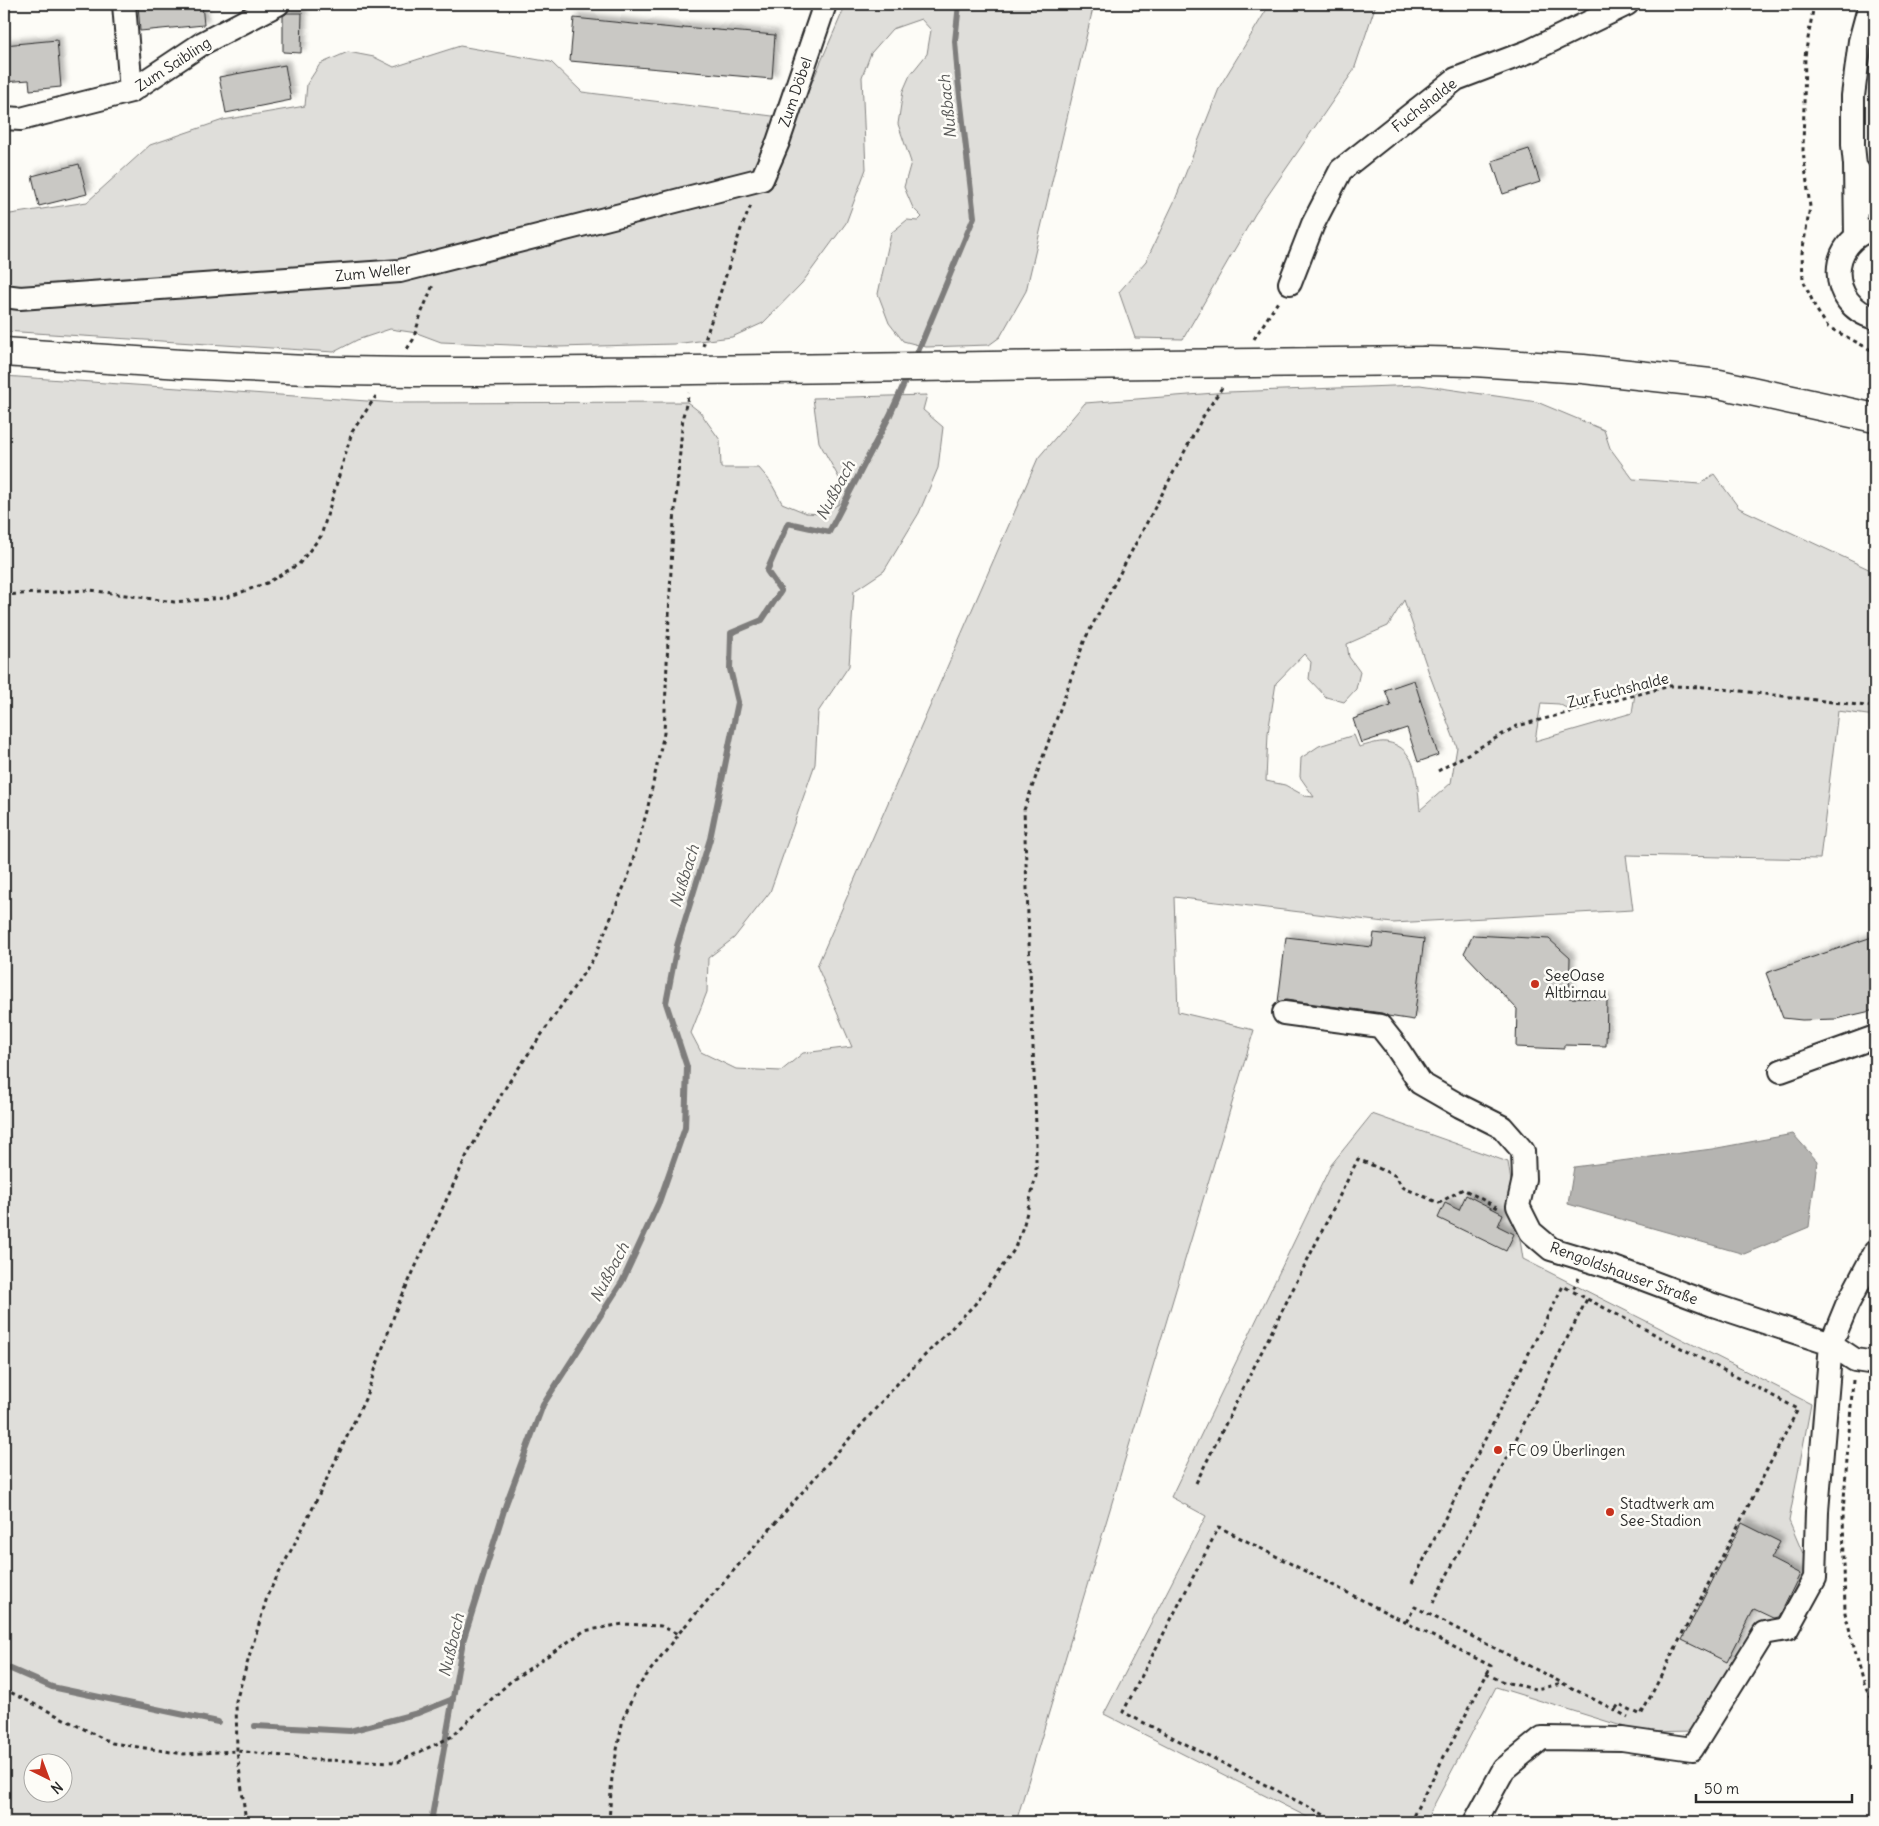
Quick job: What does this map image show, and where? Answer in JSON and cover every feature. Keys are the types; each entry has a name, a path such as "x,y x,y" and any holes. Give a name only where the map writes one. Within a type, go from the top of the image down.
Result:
{"main road":[{"path":"4,352 181,364 412,373 1180,362 1474,362 1583,368 1719,384 1875,418"}],"street":[{"path":"124,4 131,92"},
{"name":"Zum Saibling","path":"4,118 21,119 131,92 203,43 278,4"},
{"name":"Zum Döbel","path":"762,180 778,142 795,88 826,4"},
{"name":"Fuchshalde","path":"1290,283 1313,224 1341,170 1456,79 1530,52 1627,4"},
{"path":"1870,4 1860,41 1853,96 1853,145 1866,233 1845,249 1839,263 1838,279 1843,294 1852,307 1865,315 1875,318"},
{"path":"1855,165 1875,207"},
{"name":"Zum Weller","path":"4,296 20,298 400,271 762,180"},
{"name":"Rengoldshauser Straße","path":"1284,1013 1380,1026 1395,1044 1420,1082 1460,1106 1502,1127 1523,1151 1524,1179 1518,1206 1530,1232 1551,1249 1617,1269 1713,1306 1832,1344 1855,1360 1875,1363"},
{"path":"1781,1071 1875,1037"},
{"path":"1475,1822 1504,1769 1542,1738 1622,1739 1692,1749 1764,1633 1787,1629 1815,1578 1817,1511 1832,1344 1847,1305 1875,1252"}],"path":[{"path":"1814,4 1805,56 1803,151 1810,207 1802,254 1803,280 1816,309 1828,327 1875,352"},
{"path":"702,347 741,228 762,180"},
{"path":"412,340 438,274 441,261"},
{"path":"246,1822 237,1750 236,1701 268,1594 307,1520 365,1399 397,1307 467,1155 507,1085 594,958 628,877 647,811 664,733 672,546 683,416 689,392"},
{"path":"608,1822 612,1776 623,1719 637,1688 678,1634 898,1383 975,1304 1014,1250 1024,1224 1036,1176 1036,1126 1024,810 1085,639 1204,415"},
{"path":"4,595 90,590 174,602 225,598 267,583 299,564 321,536 352,432"},
{"name":"Zur Fuchshalde","path":"1438,772 1518,726 1670,686 1706,687 1875,707"},
{"path":"1196,1484 1358,1159 1396,1176 1402,1187 1439,1203 1463,1190 1525,1221"},
{"path":"1572,1291 1589,1260"},
{"path":"1412,1582 1563,1286 1798,1409 1641,1714 1619,1704 1615,1710"},
{"path":"1433,1603 1587,1299"},
{"path":"1854,1375 1843,1512 1844,1614 1865,1687 1875,1704"},
{"path":"1338,1822 1123,1712 1219,1526 1491,1666 1410,1822"},
{"path":"1406,1622 1415,1607 1634,1720"},
{"path":"4,1689 112,1743 184,1754 237,1750 321,1760 398,1762 451,1737 511,1681 584,1631 623,1624 661,1626 678,1634"},
{"path":"1486,1674 1504,1682 1535,1689 1563,1684"},
{"path":"1800,1815 1807,1822"}],"shaded area":[{"path":"846,4 1094,4 1026,291 1000,337 989,345 926,347 903,341 889,323 878,294 891,233 907,220 918,221 922,217 913,208 904,187 911,162 898,124 903,91 910,75 927,54 931,30 921,19 892,29 871,53 862,77 866,169 846,223 802,283 763,323 732,337 674,344 558,347 441,342 417,333 390,329 357,340 334,352 4,331 4,215 87,202 150,145 223,120 305,106 307,84 320,64 348,52 374,57 394,67 460,46 551,62 582,92 796,119"},
{"path":"1270,4 1376,4 1354,70 1255,214 1183,339 1135,338 1119,292 1146,261 1175,200 1220,86"},
{"path":"4,376 396,403 687,402 700,412 720,440 721,468 759,468 770,481 782,503 806,513 822,514 839,504 839,478 819,442 813,398 927,395 923,410 943,427 938,468 919,513 884,571 854,591 849,666 818,712 815,764 770,892 734,938 708,958 707,992 691,1033 701,1052 736,1069 781,1071 803,1053 852,1047 817,966 1038,458 1085,403 1228,392 1420,385 1537,402 1604,430 1610,448 1633,479 1700,484 1714,474 1739,508 1875,572 1875,716 1838,711 1820,859 1626,855 1633,910 1393,923 1174,897 1178,1012 1254,1030 1016,1822 4,1822","holes":["1404,600 1457,747 1451,783 1420,810 1417,779 1405,751 1397,745 1386,742 1359,747 1354,735 1319,746 1301,758 1300,777 1314,797 1305,796 1285,785 1266,781 1268,733 1276,683 1304,654 1311,662 1309,679 1326,697 1344,702 1356,689 1360,672 1349,657 1347,644 1388,626","1637,681 1632,713 1535,741 1541,703 1559,704 1568,709 1626,690"]},
{"name":"FC 09 Überlingen","path":"1372,1114 1508,1162 1523,1259 1811,1404 1789,1521 1810,1570 1782,1624 1695,1731 1641,1732 1496,1687 1425,1822 1317,1822 1104,1714 1206,1516 1171,1497 1331,1165"},
{"path":"1793,1134 1817,1161 1809,1227 1744,1254 1568,1204 1574,1167 1712,1149"}],"building":[{"path":"138,4 202,4 204,25 140,31"},
{"path":"287,13 302,13 301,53 283,52 283,16"},
{"path":"574,18 683,29 683,27 775,35 772,79 570,61"},
{"path":"57,40 61,87 30,90 29,80 4,82 4,45"},
{"path":"285,65 291,100 226,113 219,77"},
{"path":"1529,149 1540,182 1503,194 1492,161"},
{"path":"79,164 87,194 39,206 32,176"},
{"path":"1414,680 1438,755 1418,762 1407,728 1361,743 1353,719 1391,706 1385,690"},
{"path":"1374,933 1424,939 1414,1020 1388,1016 1382,1013 1286,1000 1278,1002 1286,937 1372,947"},
{"path":"1473,935 1549,939 1570,958 1569,998 1607,999 1606,1046 1564,1045 1564,1049 1516,1047 1517,1009 1464,953"},
{"path":"1875,936 1875,1010 1836,1019 1802,1020 1783,1018 1766,973"},
{"path":"1466,1195 1503,1214 1498,1226 1514,1234 1506,1251 1438,1218 1445,1203 1459,1210"},
{"path":"1742,1523 1780,1542 1771,1559 1800,1574 1779,1617 1773,1618 1754,1609 1727,1662 1682,1640"}],"waterway":[{"name":"Nußbach","path":"914,361 974,217 955,41 959,4"},
{"name":"Nußbach","path":"431,1822 463,1641 506,1504 543,1405 622,1282 659,1202 685,1128 687,1067 666,1003 677,946 710,839 738,702 730,669 731,633 762,620 781,591 767,571 788,523 829,532 890,415 908,375"},
{"path":"4,1666 52,1687 218,1722"},
{"path":"255,1726 350,1731 418,1713 453,1699"}],"place":[{"name":"SeeOase Altbirnau","path":"1535,984"},
{"name":"FC 09 Überlingen","path":"1498,1450"},
{"name":"Stadtwerk am See-Stadion","path":"1610,1512"}]}
